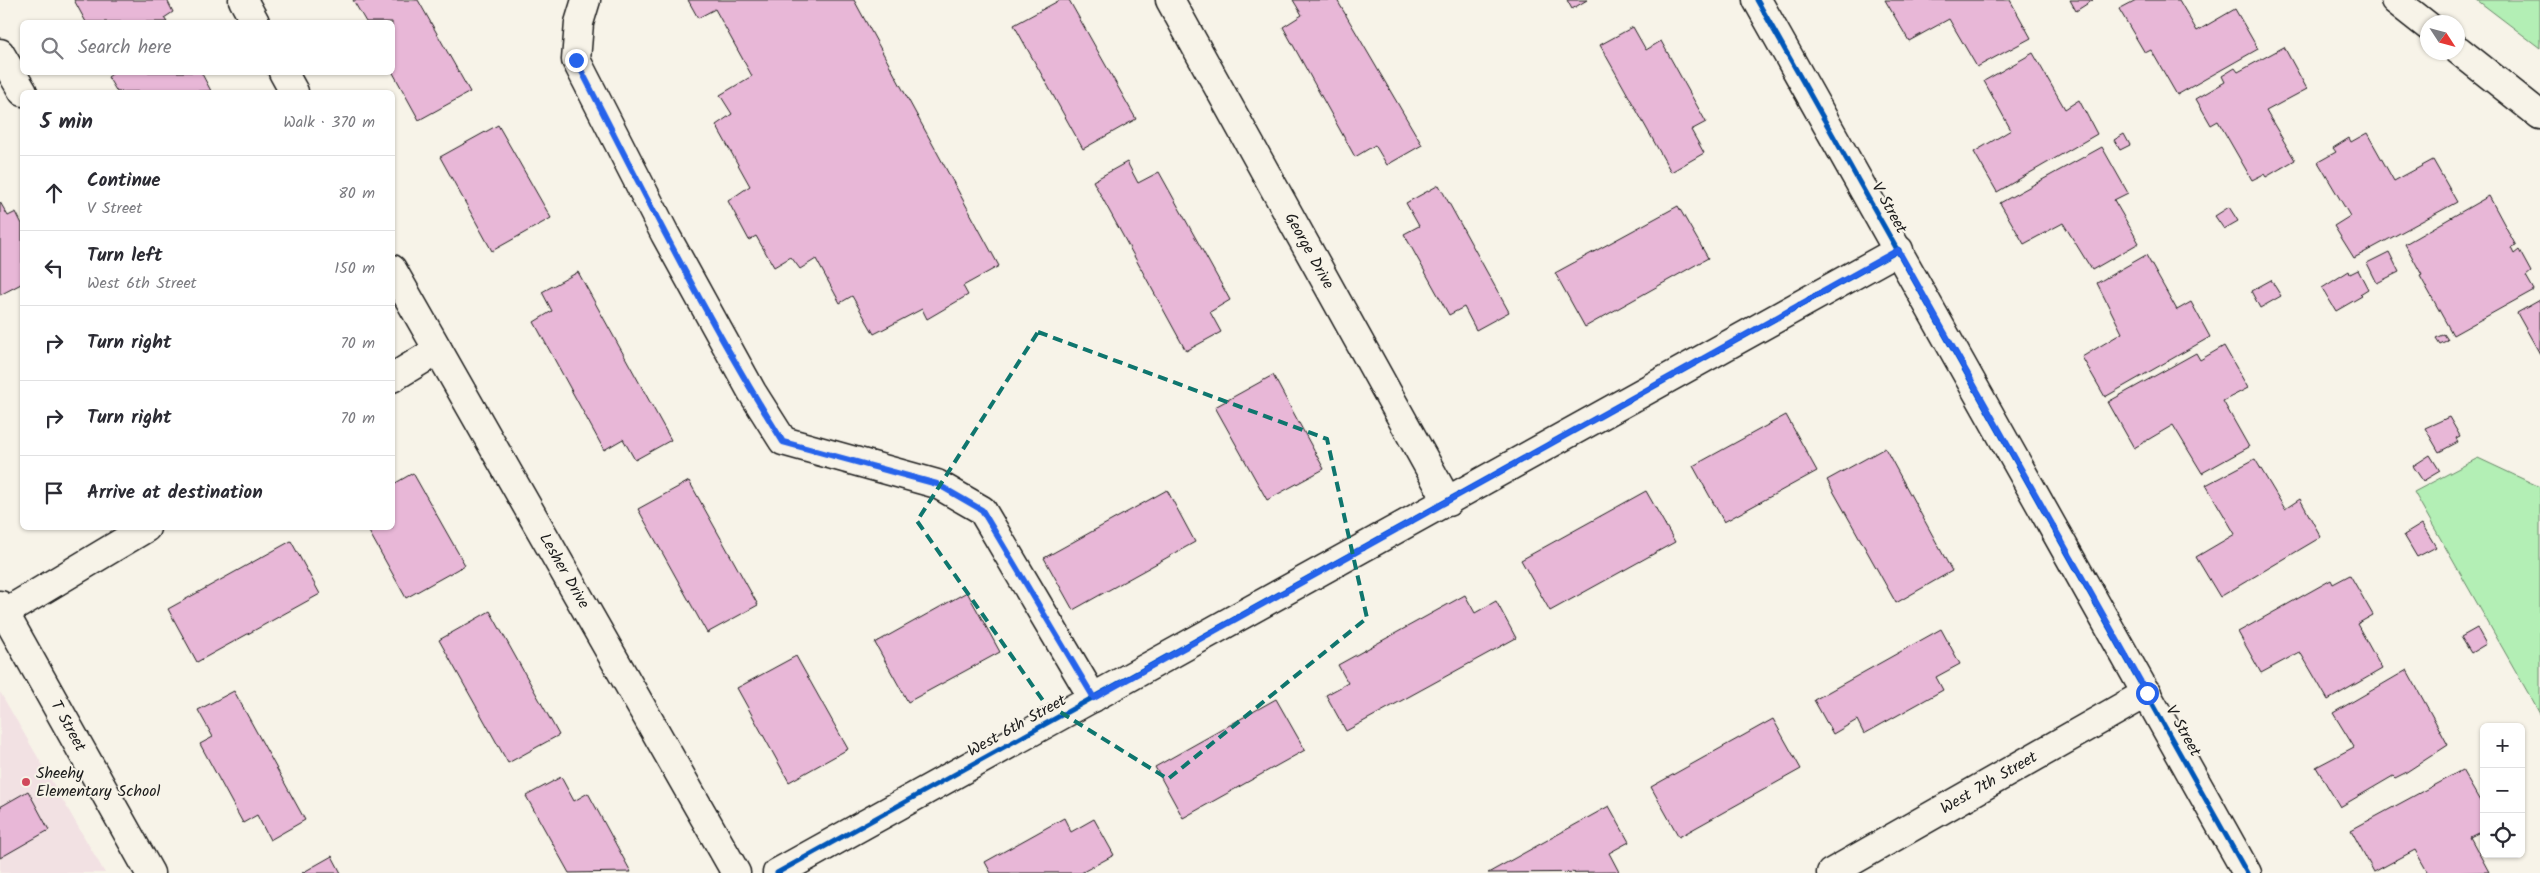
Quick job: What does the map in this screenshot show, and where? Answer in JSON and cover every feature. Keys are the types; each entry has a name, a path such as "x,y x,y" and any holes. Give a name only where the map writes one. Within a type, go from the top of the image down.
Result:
{"street":[{"path":"243,0 254,20"},
{"path":"586,0 579,23 576,60 669,242 752,392 783,442 937,484 982,510 1094,698"},
{"name":"George Drive","path":"1170,0 1448,502"},
{"name":"V Street","path":"1757,0 2247,873"},
{"path":"2395,0 2420,20"},
{"path":"0,52 22,90"},
{"path":"2465,56 2540,115"},
{"path":"285,75 293,90"},
{"name":"West 6th Street","path":"777,873 1448,502 1898,250"},
{"name":"Lesher Drive","path":"395,274 736,873"},
{"path":"395,376 438,350"},
{"path":"2,609 142,530"},
{"name":"T Street","path":"2,609 150,873"},
{"name":"West 7th Street","path":"1831,873 2147,693"}],"highlighted area":[{"path":"1038,332 1327,439 1367,618 1168,779 1044,702 917,521"}],"shaded area":[{"name":"Sheehy Elementary School","path":"0,692 105,873 0,873"}],"green space":[{"path":"2477,0 2540,0 2540,48"},
{"path":"2478,458 2540,487 2540,714 2414,492"}],"building":[{"path":"74,0 167,0 173,12 164,18 166,20 85,20"},
{"path":"353,0 418,0 470,92 419,120 394,75 395,20 365,20"},
{"path":"688,0 854,0 999,266 963,286 968,295 927,319 922,309 874,334 852,296 840,303 816,259 800,269 791,257 774,267 756,236 749,240 728,201 750,186 716,125 732,114 720,95 752,76 715,9 698,18"},
{"path":"1060,0 1069,0 1136,119 1083,149 1014,25"},
{"path":"1293,0 1337,0 1422,145 1387,165 1375,145 1355,157 1283,27 1302,15"},
{"path":"1567,0 1587,0 1572,9"},
{"path":"1885,0 2010,0 2031,38 1977,67 1949,19 1909,41"},
{"path":"2070,0 2093,0 2076,11"},
{"path":"2136,0 2179,0 2197,31 2235,9 2258,49 2177,95 2151,50 2145,53 2119,9"},
{"path":"1633,27 1646,50 1661,41 1706,122 1691,130 1704,153 1671,172 1600,45"},
{"path":"2284,47 2307,89 2266,111 2295,160 2266,177 2264,174 2252,180 2218,121 2211,125 2196,99 2225,82 2222,76 2235,68 2238,72"},
{"path":"2033,53 2065,109 2079,100 2097,134 1997,192 1974,152 2011,130 1984,81"},
{"path":"111,75 203,75 210,90 116,90 108,77"},
{"path":"498,125 551,218 492,251 440,157"},
{"path":"2367,133 2394,181 2433,160 2457,202 2354,258 2334,226 2350,216 2318,162 2336,152 2333,148 2349,138 2351,142"},
{"path":"2124,134 2130,145 2120,150 2114,140"},
{"path":"2102,147 2128,193 2114,200 2139,243 2092,270 2063,223 2024,244 2000,203"},
{"path":"1127,162 1138,183 1159,172 1230,300 1210,312 1221,332 1186,351 1093,181"},
{"path":"1439,185 1509,312 1476,330 1464,307 1449,315 1404,234 1419,226 1406,203"},
{"path":"2489,196 2516,246 2511,248 2514,254 2519,250 2531,272 2526,276 2534,290 2453,335 2420,276 2422,275 2405,244"},
{"path":"0,202 8,216 16,212 20,220 20,285 0,295"},
{"path":"1678,206 1708,258 1585,327 1555,273"},
{"path":"2229,207 2238,221 2224,229 2215,216"},
{"path":"2389,252 2399,272 2377,283 2367,263"},
{"path":"2146,255 2177,310 2191,302 2210,337 2105,397 2082,357 2122,333 2097,283"},
{"path":"2358,270 2368,289 2360,294 2362,296 2336,311 2322,288 2349,271 2350,274"},
{"path":"578,272 671,440 635,460 623,439 604,450 534,322 552,311 542,292"},
{"path":"2271,280 2281,296 2260,308 2251,291"},
{"path":"2540,300 2540,354 2517,313"},
{"path":"2444,334 2448,340 2440,344 2436,338"},
{"path":"2224,346 2248,388 2223,401 2249,447 2202,473 2173,425 2134,448 2108,402 2196,353 2200,360"},
{"path":"1273,375 1324,469 1267,500 1215,407"},
{"path":"1786,415 1817,471 1724,522 1693,466"},
{"path":"2449,417 2460,436 2456,438 2458,442 2439,452 2425,428"},
{"path":"1885,448 1952,571 1896,603 1827,480"},
{"path":"2430,455 2440,471 2423,481 2413,466"},
{"path":"2255,459 2285,509 2300,499 2321,537 2220,597 2196,557 2235,534 2206,485"},
{"path":"413,473 465,565 406,598 368,530 395,530 395,483"},
{"path":"689,481 758,605 707,633 638,509"},
{"path":"1167,490 1195,542 1073,610 1044,558"},
{"path":"1646,491 1675,542 1550,611 1521,560"},
{"path":"2422,524 2436,547 2417,557 2404,535"},
{"path":"291,541 320,594 197,662 168,609"},
{"path":"2350,575 2373,615 2357,624 2382,669 2328,700 2300,652 2261,673 2238,632 2331,580 2333,584"},
{"path":"967,592 1000,652 908,702 875,643"},
{"path":"1465,595 1475,613 1496,601 1516,638 1346,731 1326,695 1348,683 1338,665"},
{"path":"490,611 559,735 508,763 439,640"},
{"path":"2477,628 2486,644 2471,653 2461,637"},
{"path":"1941,629 1960,664 1936,677 1943,690 1864,734 1857,720 1833,734 1814,700"},
{"path":"796,656 848,749 789,782 737,688"},
{"path":"2407,670 2448,745 2405,773 2395,778 2393,776 2340,807 2316,767 2354,747 2333,713"},
{"path":"234,691 305,820 270,840 257,815 243,823 200,744 213,737 198,710"},
{"path":"1276,699 1305,750 1183,818 1155,767"},
{"path":"1773,719 1801,769 1679,837 1651,787"},
{"path":"2462,770 2480,801 2480,832 2470,837 2489,872 2428,873 2415,850 2374,872 2351,830"},
{"path":"561,777 574,801 588,793 631,872 569,873 526,796"},
{"path":"28,791 49,830 0,858 0,807"},
{"path":"1609,806 1629,842 1609,853 1619,872 1488,873"},
{"path":"1064,818 1071,832 1094,819 1114,855 1081,873 991,873 985,862"},
{"path":"332,856 341,873 302,873"}],"cycle path":[{"path":"1757,0 2247,873"},
{"path":"777,873 1899,250"}],"place":[{"name":"Sheehy Elementary School","path":"26,782"}],"route":[{"path":"576,60 665,234 752,392 783,442 937,484 982,510 1038,601 1094,698 1898,250 2147,693"}]}
